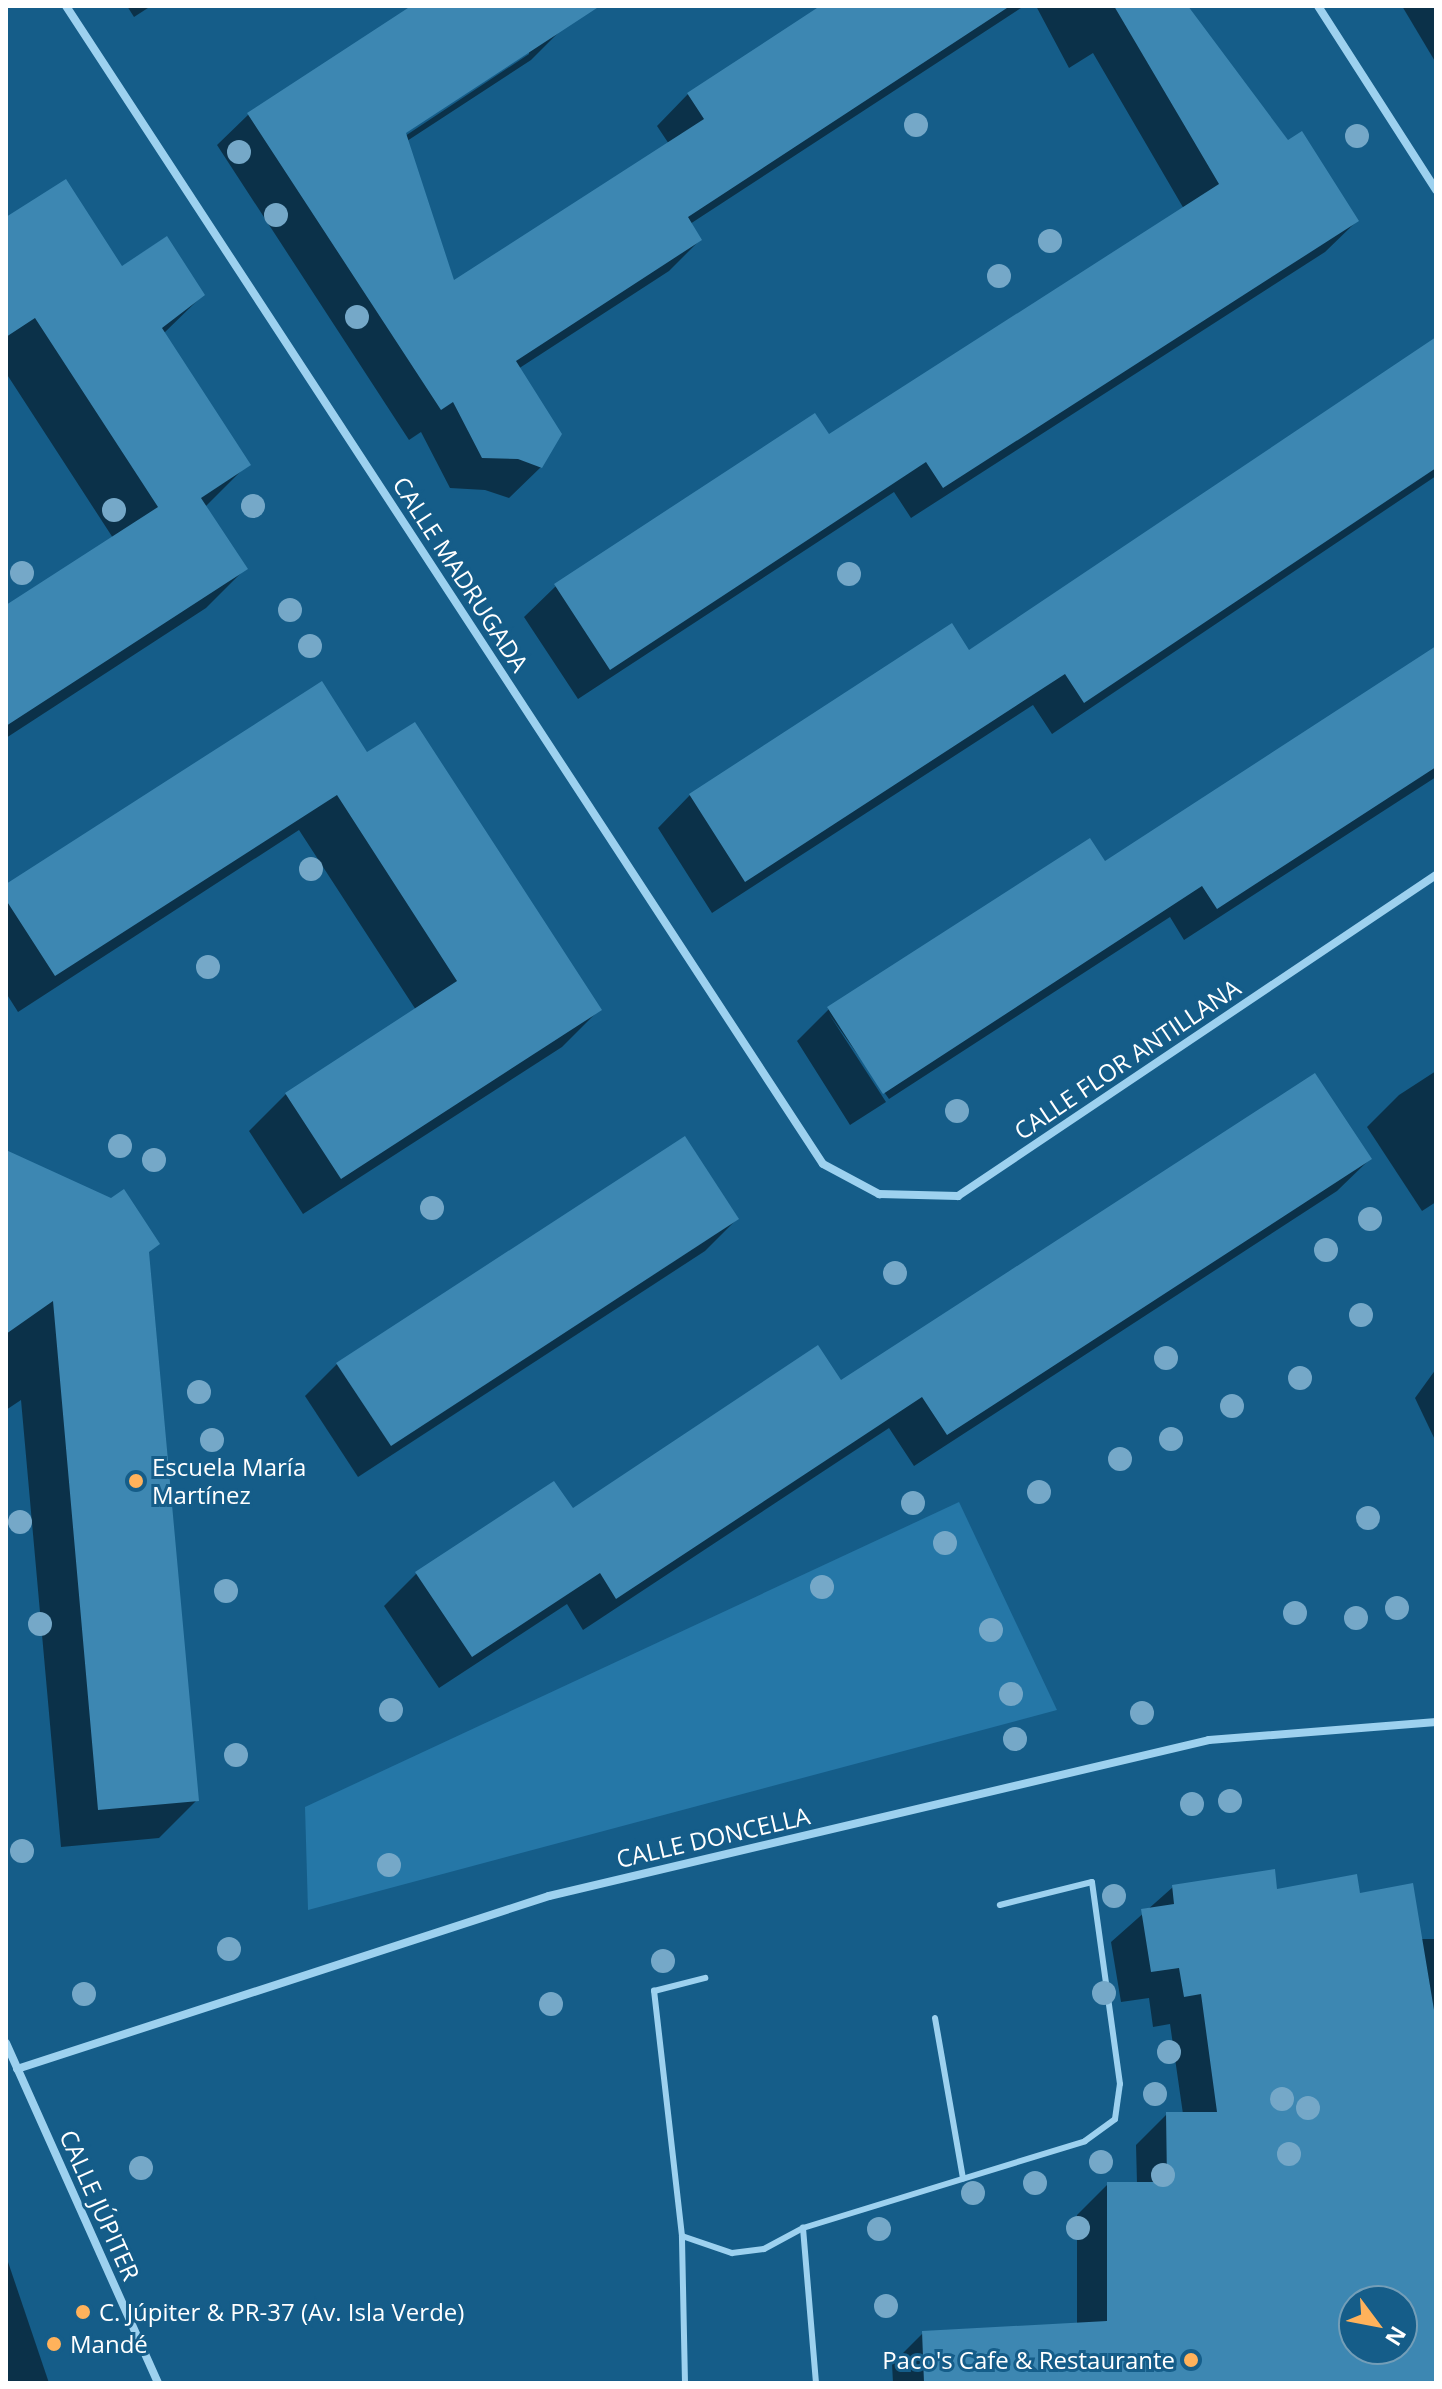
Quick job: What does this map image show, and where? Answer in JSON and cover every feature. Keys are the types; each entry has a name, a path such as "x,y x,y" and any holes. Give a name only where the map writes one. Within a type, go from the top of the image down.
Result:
{"street":[{"name":"CALLE MADRUGADA","path":"66,6 823,1164"},
{"path":"1318,6 1436,190"},
{"name":"CALLE FLOR ANTILLANA","path":"823,1164 879,1194 958,1196 1436,875"},
{"name":"CALLE DONCELLA","path":"17,2069 564,1892 1209,1740 1436,1722"},
{"name":"CALLE JÚPITER","path":"6,2043 158,2383"}],"lane":[{"path":"682,2236 732,2253 764,2249 803,2228 1085,2141 1115,2119 1120,2084 1092,1882 1000,1905"},
{"path":"685,2383 682,2236 654,1991 705,1978"},
{"path":"935,2018 963,2179"},
{"path":"803,2228 816,2383"}],"shaded area":[{"path":"959,1502 1057,1710 308,1910 305,1807"}],"building":[{"path":"411,6 600,6 406,133 454,280 704,119 687,93 820,6 1010,6 688,217 702,240 516,361 562,434 542,468 518,459 482,458 453,402 441,410 247,113"},
{"path":"1114,6 1188,6 1288,140 1302,131 1359,221 943,488 926,462 610,670 554,584 815,413 829,434 1219,184"},
{"path":"66,179 122,266 167,236 205,295 162,328 251,465 201,498 248,569 6,726 6,605 158,507 35,318 6,337 6,217"},
{"path":"1436,337 1436,468 1084,703 1065,674 745,882 689,794 952,623 969,650"},
{"path":"1436,646 1436,767 1217,909 1202,886 883,1094 827,1007 1090,838 1105,861"},
{"path":"322,681 367,752 415,722 602,1010 341,1179 285,1093 457,981 337,795 55,976 6,900 6,884"},
{"path":"1315,1073 1372,1159 947,1435 922,1397 616,1599 600,1573 472,1657 415,1572 554,1481 573,1508 818,1345 841,1380"},
{"path":"685,1136 739,1219 391,1446 336,1363"},
{"path":"6,1150 111,1198 124,1189 160,1244 149,1252 199,1801 98,1810 53,1301 6,1334"},
{"path":"1275,1869 1277,1889 1357,1874 1360,1893 1413,1883 1436,2022 1436,2383 924,2383 922,2331 1107,2321 1107,2182 1167,2182 1166,2112 1217,2112 1201,1994 1184,1997 1179,1968 1151,1972 1141,1909 1174,1904 1172,1885"}],"place":[{"name":"Escuela María Martínez","path":"136,1481"},
{"name":"C. Júpiter & PR-37 (Av. Isla Verde)","path":"83,2312"},
{"name":"Mandé","path":"54,2344"},
{"name":"Paco's Cafe & Restaurante","path":"1191,2360"}]}
